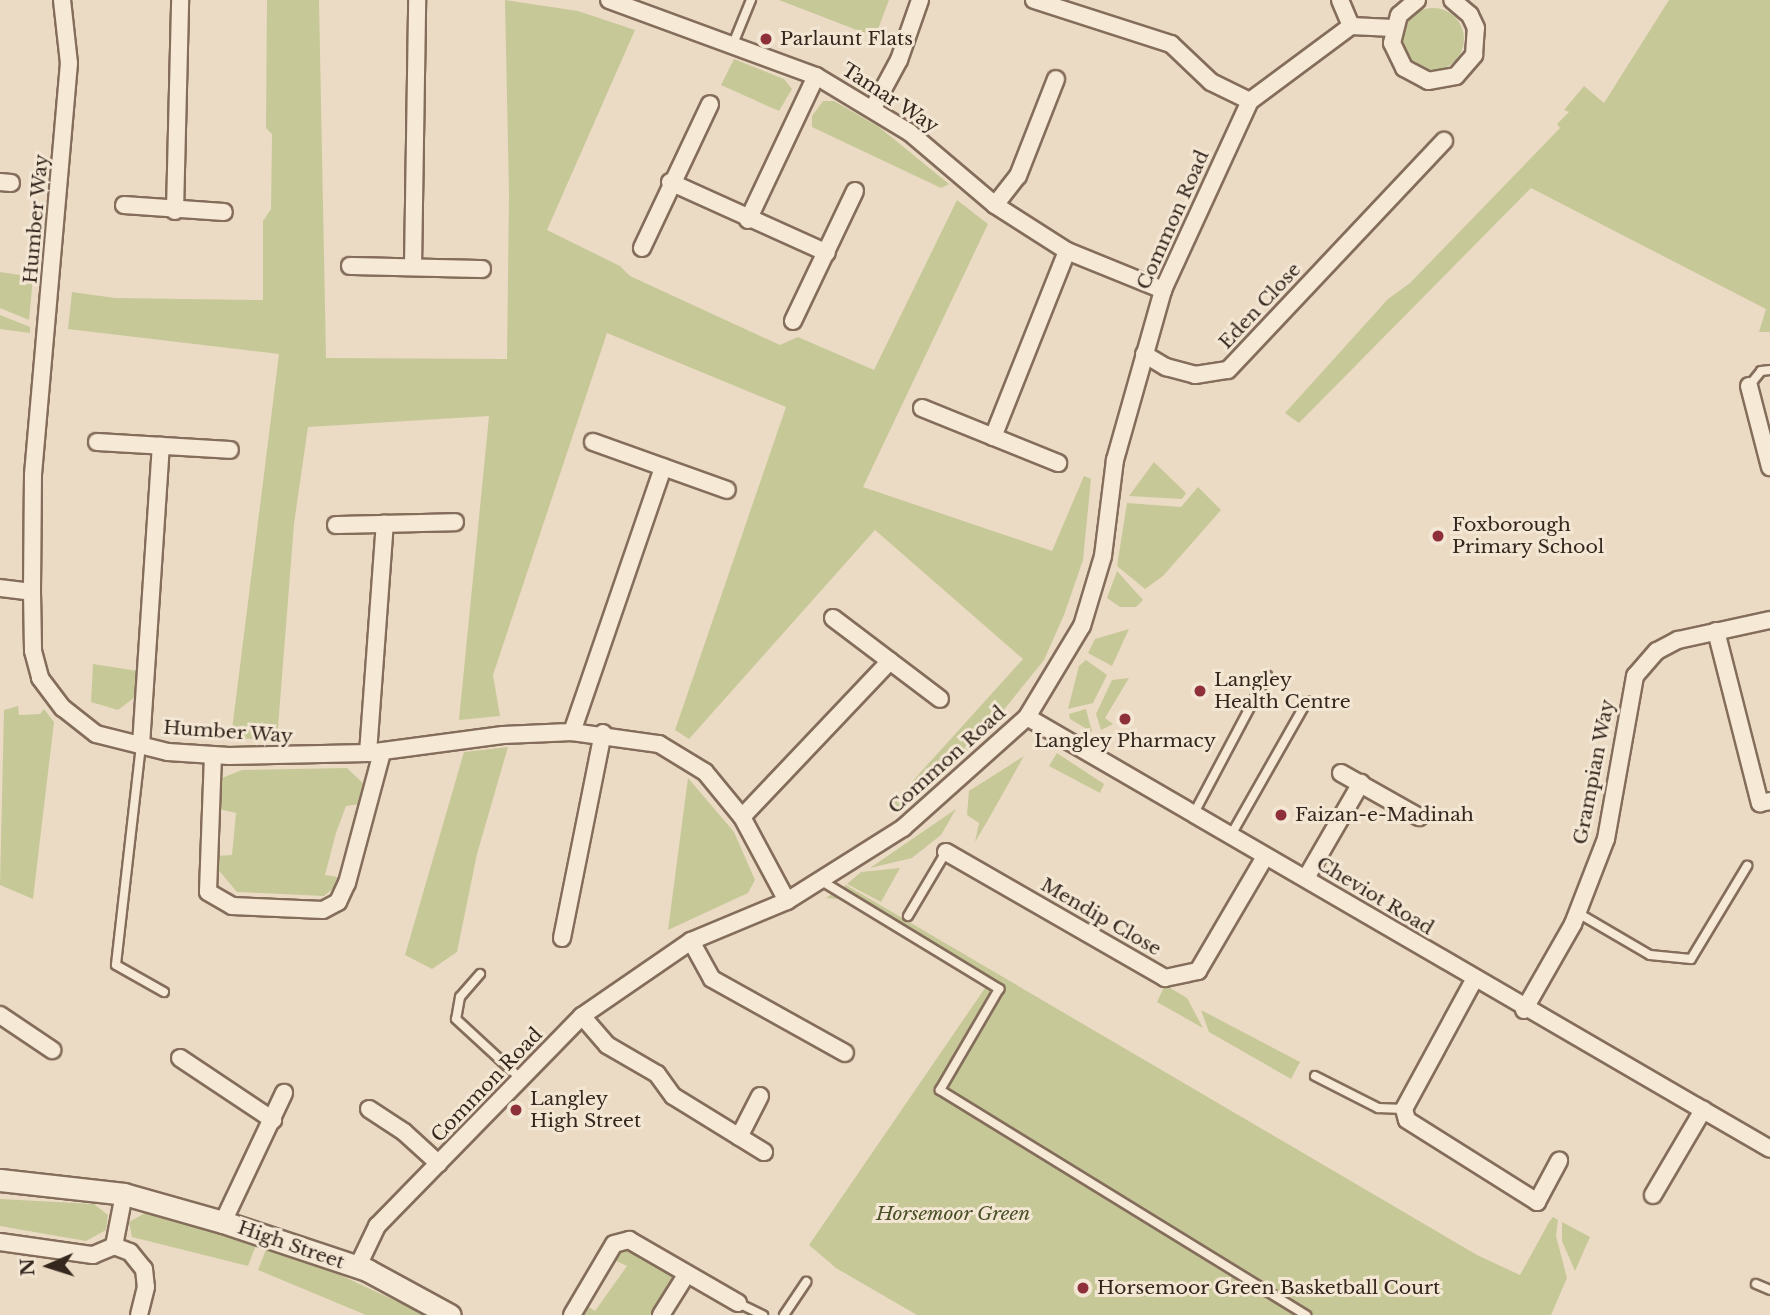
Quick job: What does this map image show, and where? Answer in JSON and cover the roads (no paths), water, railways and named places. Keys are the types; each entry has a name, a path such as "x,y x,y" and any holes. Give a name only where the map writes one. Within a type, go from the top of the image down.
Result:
{"main road":[{"name":"High Street","path":"0,1180 124,1194 223,1222 357,1268 450,1315"}],"street":[{"name":"Humber Way","path":"62,0 69,63 33,475 32,592 33,651 40,678 63,708 96,734 141,745 213,755 286,758 375,753 502,735 572,732 603,733 659,744 705,772 742,817 787,901"},
{"path":"175,211 180,0"},
{"path":"414,267 417,0"},
{"name":"Tamar Way","path":"609,0 816,76 909,132 995,205 1067,251 1163,290"},
{"path":"873,108 899,60 920,0"},
{"path":"1034,0 1171,44 1211,82 1250,102"},
{"path":"1340,0 1351,26 1393,28"},
{"path":"1417,0 1399,15 1393,28 1392,43 1404,68 1428,81 1455,76 1474,55 1477,42 1470,15 1460,2"},
{"name":"Common Road","path":"357,1268 377,1226 582,1016 691,942 787,901 903,828 1027,717 1082,626 1103,556 1115,460 1163,290 1250,102 1351,26"},
{"path":"748,220 816,76"},
{"path":"995,205 1018,176 1056,79"},
{"path":"642,247 670,182 710,104"},
{"name":"Eden Close","path":"1144,354 1166,367 1195,376 1228,370 1444,141"},
{"path":"670,182 748,220 827,253"},
{"path":"793,321 855,191"},
{"path":"124,205 175,211 224,212"},
{"path":"993,437 1067,251"},
{"path":"349,266 482,269"},
{"path":"1749,386 1770,467"},
{"path":"922,408 1058,463"},
{"path":"97,442 230,450"},
{"path":"593,442 727,490"},
{"path":"141,745 161,446"},
{"path":"572,732 663,467"},
{"path":"336,525 454,522"},
{"path":"213,755 208,892 232,906 323,910 338,902 347,884 375,753 385,524"},
{"path":"0,588 32,592"},
{"path":"833,618 940,699"},
{"name":"Grampian Way","path":"1524,1010 1578,913 1606,839 1635,676 1657,651 1678,640 1770,620"},
{"path":"1716,631 1760,803 1770,801"},
{"path":"742,817 890,661"},
{"name":"Cheviot Road","path":"1027,717 1230,838 1306,878 1524,1010 1770,1149"},
{"path":"562,938 603,733"},
{"path":"1341,773 1419,817"},
{"path":"1306,878 1361,783"},
{"name":"Mendip Close","path":"946,852 1165,978 1198,971 1265,857"},
{"path":"691,942 712,979 845,1053"},
{"path":"1474,980 1404,1109 1407,1121 1424,1135 1537,1202 1559,1161"},
{"path":"0,1014 52,1050"},
{"path":"582,1016 607,1045 657,1074 673,1096 764,1152"},
{"path":"180,1058 273,1120"},
{"path":"223,1222 284,1093"},
{"path":"740,1137 760,1096"},
{"path":"369,1109 404,1132 439,1164"},
{"path":"1653,1195 1703,1110"},
{"path":"114,1246 124,1194"},
{"path":"572,1315 614,1244 629,1240 738,1303"},
{"path":"0,1241 93,1255 114,1246 130,1252 144,1269 146,1287 139,1315"},
{"path":"661,1315 686,1275"}],"lane":[{"path":"733,44 751,0"},
{"path":"1749,386 1761,371 1770,370"},
{"path":"1193,815 1267,675"},
{"path":"1230,838 1307,701"},
{"path":"141,745 116,965 164,992"},
{"path":"908,916 946,852"},
{"path":"1578,913 1650,956 1691,959 1747,866"},
{"path":"820,880 999,989 940,1090 1306,1315"},
{"path":"480,974 460,997 456,1019 521,1079"},
{"path":"1315,1076 1378,1108 1404,1109"},
{"path":"784,1315 806,1282"},
{"path":"1756,1284 1770,1290"},
{"path":"738,1303 763,1315"}],"place":[{"name":"Parlaunt Flats","path":"766,39"},
{"name":"Foxborough Primary School","path":"1438,536"},
{"name":"Langley Health Centre","path":"1200,691"},
{"name":"Langley Pharmacy","path":"1125,719"},
{"name":"Faizan-e-Madinah","path":"1281,815"},
{"name":"Langley High Street","path":"516,1110"},
{"name":"Horsemoor Green Basketball Court","path":"1083,1288"}],"park label":[{"name":"Horsemoor Green","path":"953,1214"}]}
